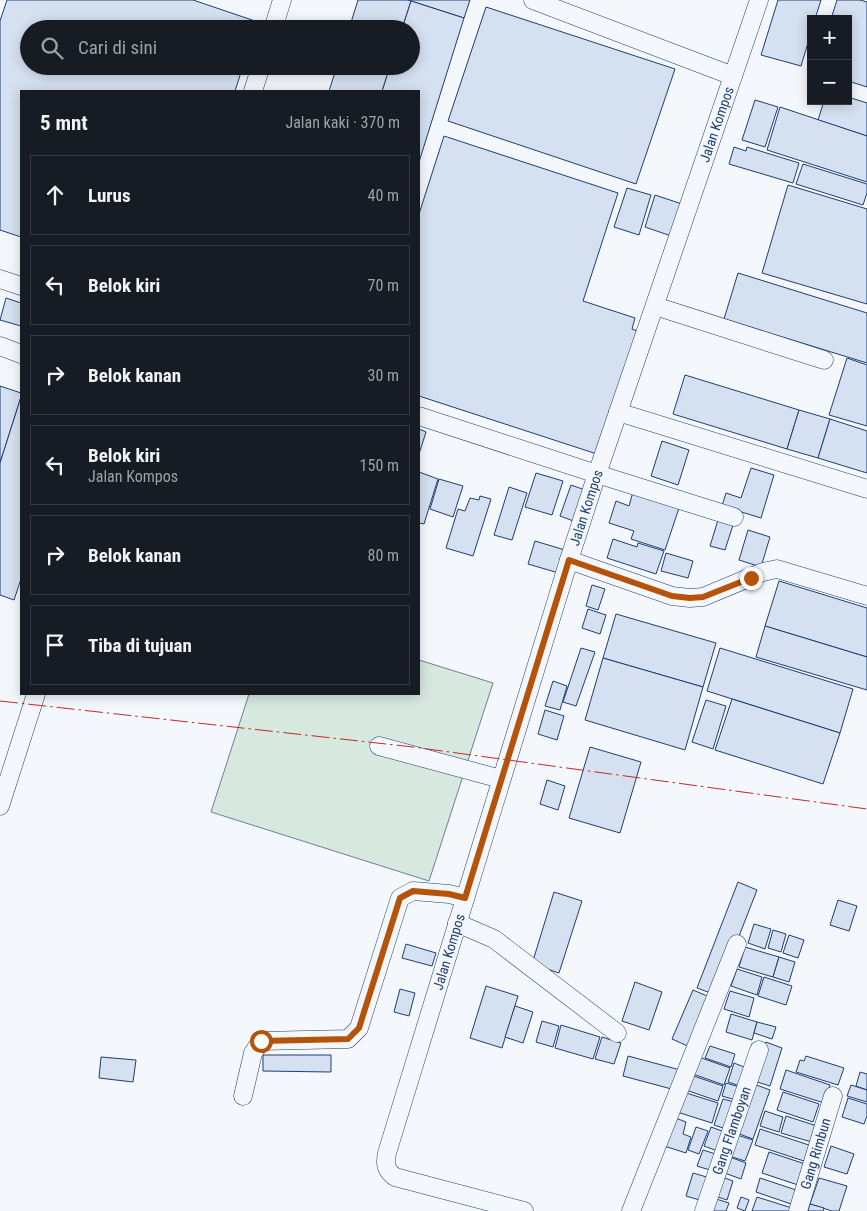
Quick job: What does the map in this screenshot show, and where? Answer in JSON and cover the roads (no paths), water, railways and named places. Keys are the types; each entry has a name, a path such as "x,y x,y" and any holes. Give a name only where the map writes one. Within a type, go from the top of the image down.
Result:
{"street":[{"path":"276,20 282,0"},
{"path":"533,0 733,76"},
{"name":"Jalan Kompos","path":"524,1211 395,1177 386,1168 385,1160 456,923 569,560 759,0"},
{"path":"254,90 258,75"},
{"path":"0,279 20,286"},
{"path":"655,306 824,360"},
{"path":"0,346 20,354"},
{"path":"618,412 867,489"},
{"path":"420,416 734,517"},
{"path":"569,560 672,596 703,597 763,572 777,569 867,596"},
{"path":"0,806 36,695"},
{"path":"380,746 501,779"},
{"path":"243,1096 253,1052 261,1041 348,1039 359,1028 400,898 413,891 449,894 465,898"},
{"path":"456,923 494,938 617,1033"},
{"path":"631,1211 737,944"},
{"name":"Gang Flamboyan","path":"704,1211 759,1050"},
{"name":"Gang Rimbun","path":"798,1211 833,1096"}]}
